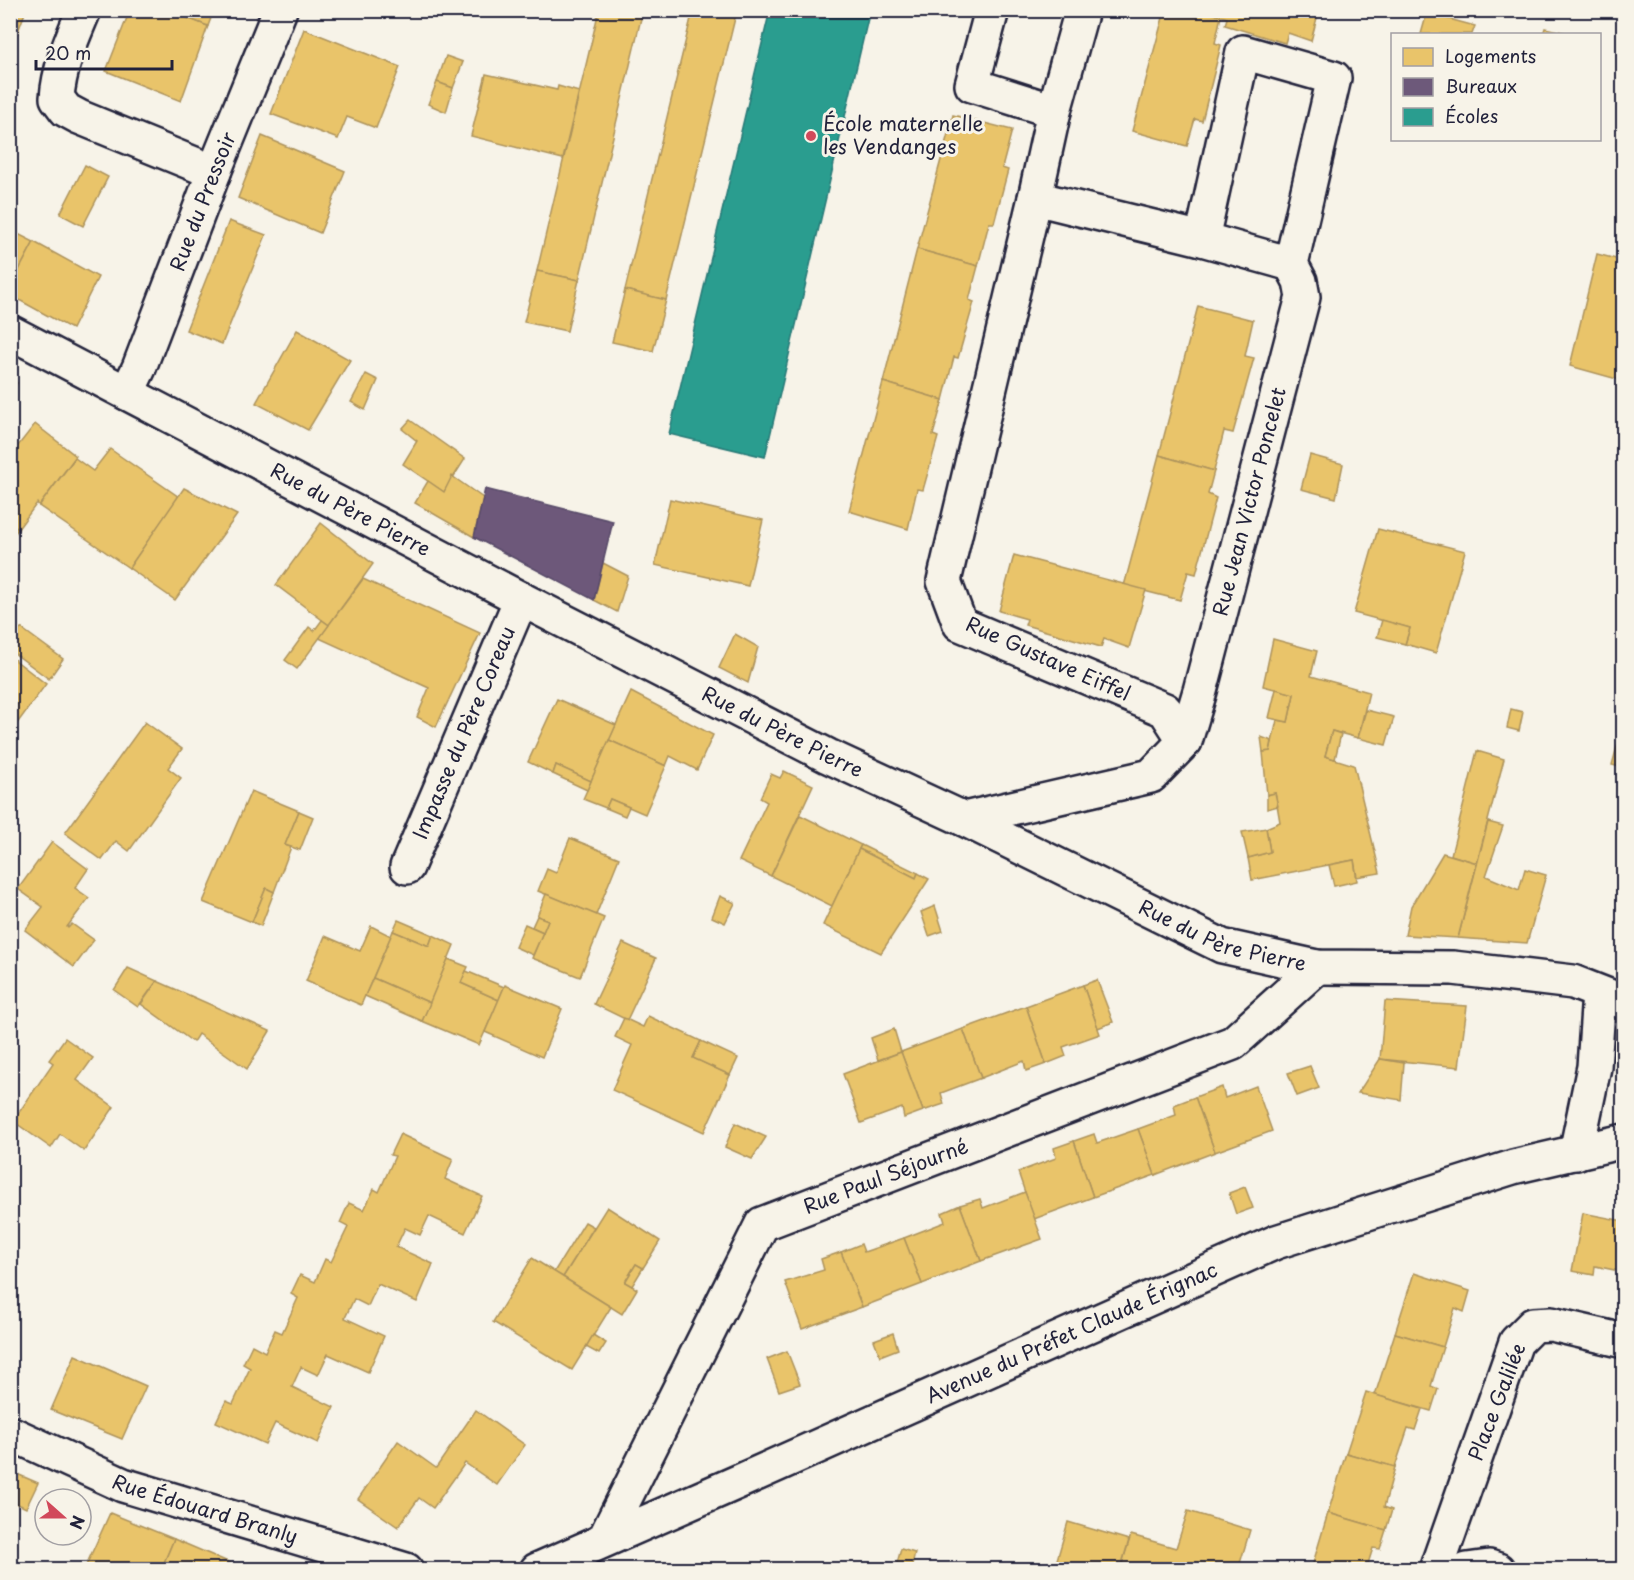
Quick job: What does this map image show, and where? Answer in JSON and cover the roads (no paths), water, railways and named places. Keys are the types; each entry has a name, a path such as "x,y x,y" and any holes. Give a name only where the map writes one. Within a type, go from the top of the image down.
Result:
{"street":[{"path":"84,10 63,62 57,99 66,110 79,117 214,172"},
{"name":"Rue du Pressoir","path":"127,393 139,368 214,172 280,10"},
{"path":"992,10 972,85 1054,111"},
{"name":"Rue Gustave Eiffel","path":"1082,10 1054,111 944,580 960,624 1165,710 1185,741"},
{"path":"1035,198 1202,239 1291,264 1334,78 1243,52 1202,239"},
{"name":"Rue Jean Victor Poncelet","path":"1185,741 1200,692 1303,297 1300,281 1291,264"},
{"name":"Rue du Père Pierre","path":"10,332 828,756 964,819 1222,946 1317,967 1453,968 1573,982 1611,998 1576,1153"},
{"name":"Impasse du Père Coreau","path":"407,867 522,599"},
{"path":"964,819 1151,776 1185,741"},
{"name":"Rue Paul Séjourné","path":"604,1540 762,1224 1233,1043 1317,967"},
{"name":"Avenue du Préfet Claude Érignac","path":"537,1569 1276,1242 1513,1167 1623,1141"},
{"name":"Place Galilée","path":"1436,1569 1516,1342 1533,1324 1551,1324 1623,1341"},
{"name":"Rue Édouard Branly","path":"10,1433 123,1485 406,1569"},
{"path":"1467,1569 1489,1567 1498,1569"}],"place":[{"name":"École maternelle les Vendanges","path":"811,136"}]}
